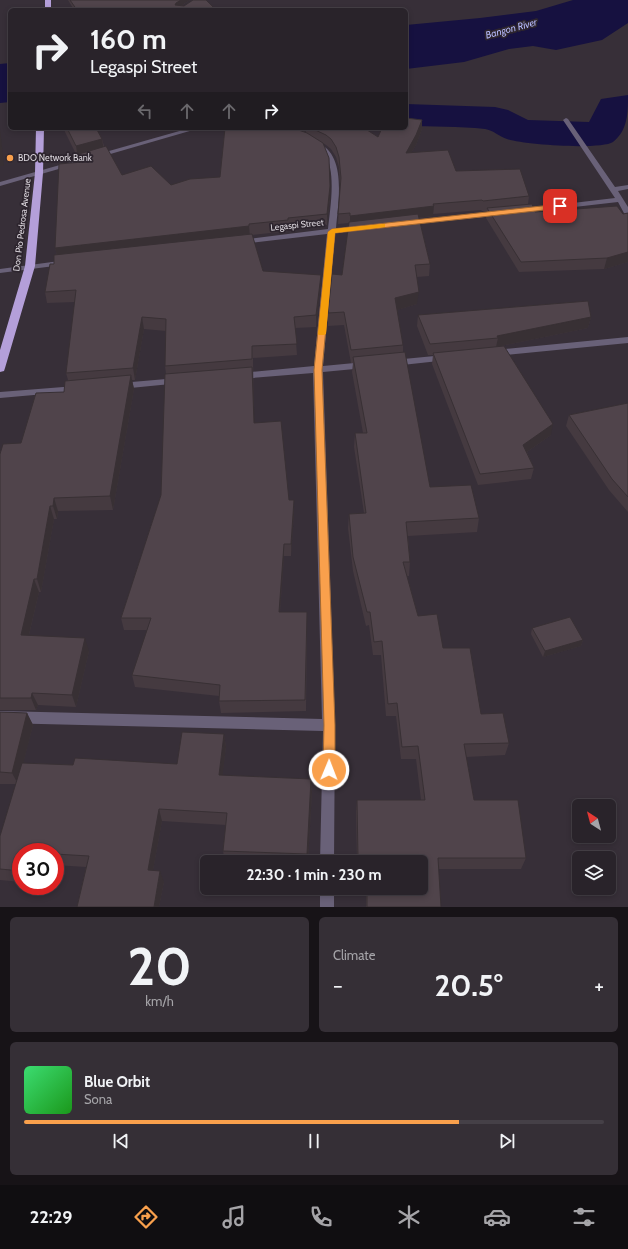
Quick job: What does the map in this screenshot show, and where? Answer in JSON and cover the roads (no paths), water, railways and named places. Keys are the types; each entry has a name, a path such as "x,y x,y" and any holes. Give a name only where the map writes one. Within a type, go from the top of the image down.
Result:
{"highway":[{"name":"Don Pio Pedrosa Avenue","path":"0,368 30,266 39,173 40,130"}],"street":[{"path":"566,120 628,213"},
{"path":"0,184 190,130"},
{"path":"304,139 327,151 334,168 335,196 318,370 329,725 327,855"},
{"path":"613,189 628,187"},
{"path":"402,224 619,200"},
{"name":"Legaspi Street","path":"231,243 371,227"},
{"path":"0,271 76,260"},
{"path":"485,354 628,340"},
{"path":"230,377 453,357"},
{"path":"111,386 191,380"},
{"path":"0,395 87,388"},
{"path":"0,717 329,725"},
{"path":"327,895 327,907"}],"water":[{"name":"Bangon River","path":"573,0 628,0 628,23 602,40 556,50 533,46 509,49 464,62 408,69 408,25 536,11"},
{"path":"8,63 8,102 0,103 0,64"}],"waterway":[{"path":"408,115 495,118 520,131 565,134 599,134 608,124 614,107 628,106"}],"place":[{"name":"BDO Network Bank","path":"10,158"}]}
